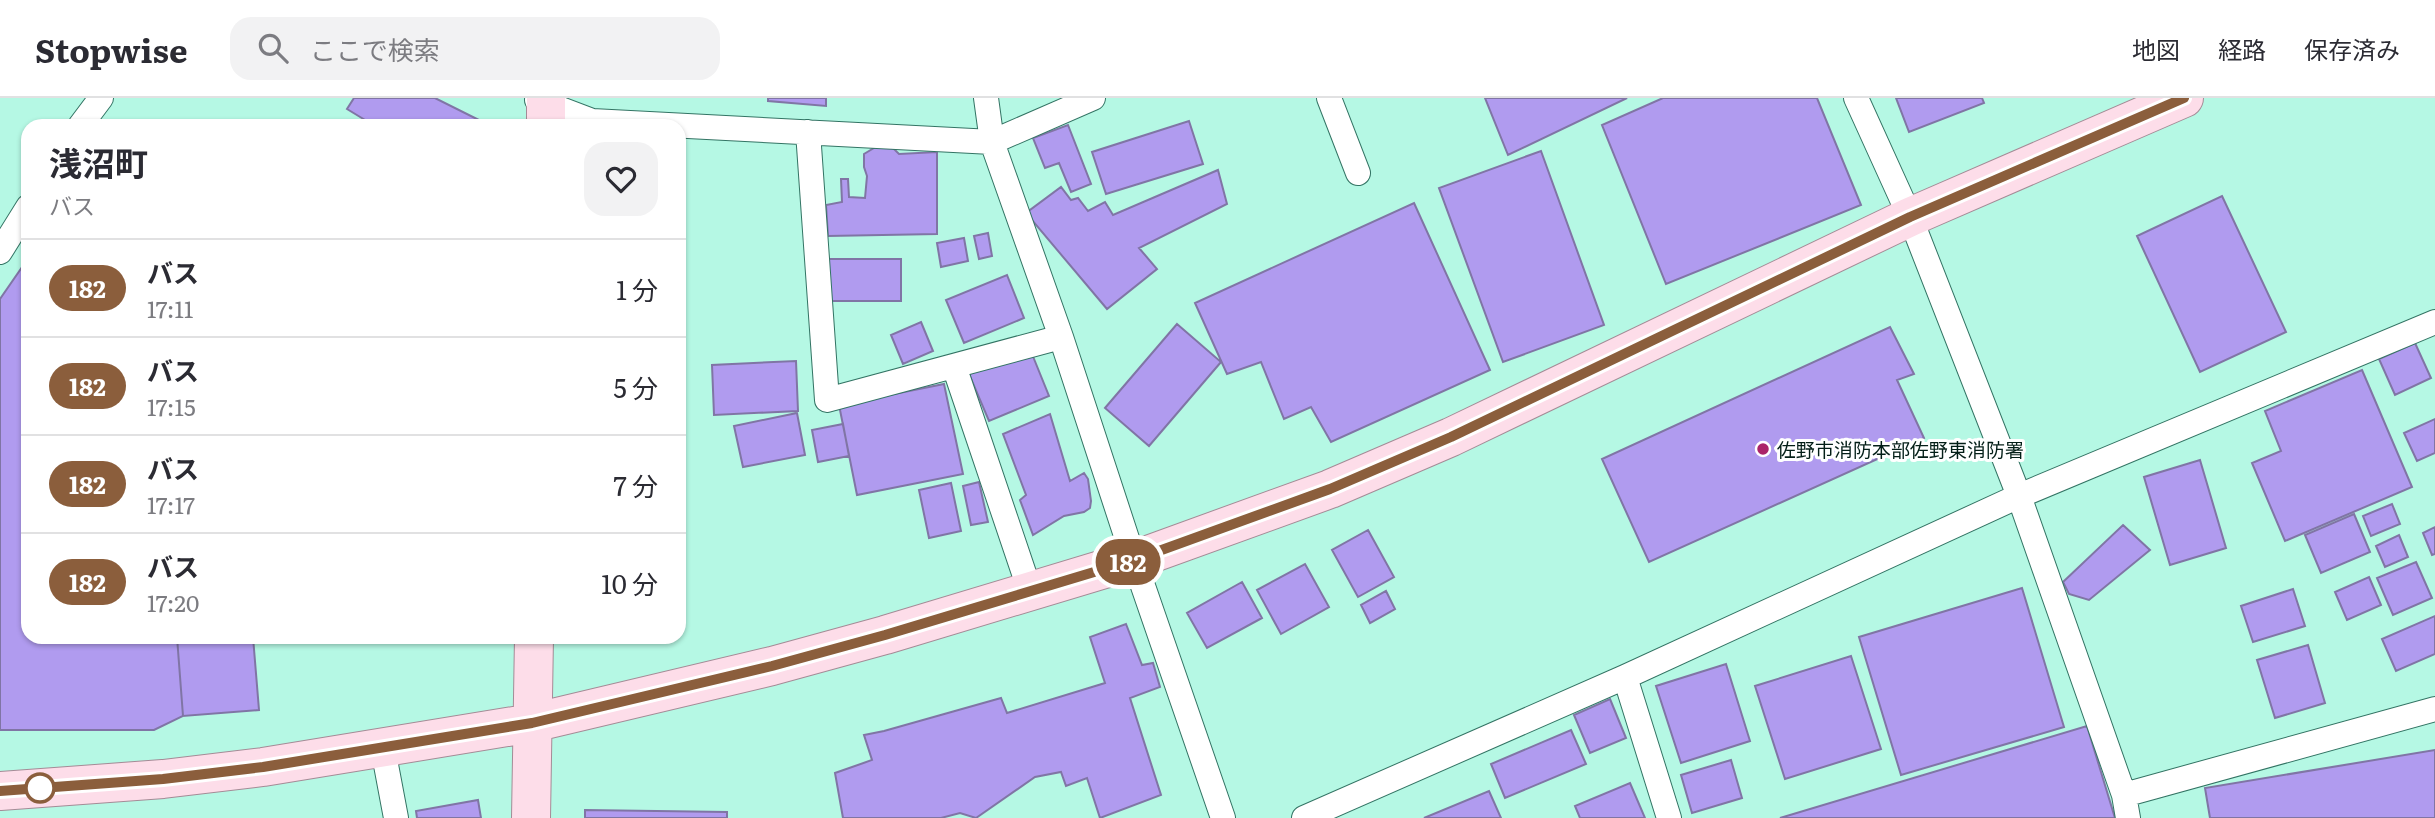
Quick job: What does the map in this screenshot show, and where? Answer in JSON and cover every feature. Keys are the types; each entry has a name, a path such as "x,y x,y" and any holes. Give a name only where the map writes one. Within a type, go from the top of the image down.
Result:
{"main road":[{"path":"0,791 163,779 263,767 532,723 772,666 1134,560 1330,489 1451,437 1910,217 2184,98"},
{"path":"531,818 534,644"}],"street":[{"path":"85,119 101,98"},
{"path":"986,98 992,142 1223,818"},
{"path":"686,126 992,142 1093,98"},
{"path":"1329,98 1358,173"},
{"path":"1856,98 1910,217 2019,496 2126,806 2435,709"},
{"path":"543,107 585,119"},
{"path":"808,132 827,400 1060,337"},
{"path":"0,252 21,218"},
{"path":"1304,818 1625,677 2019,496 2435,322"},
{"path":"954,366 1030,591"},
{"path":"1625,677 1669,818"},
{"path":"383,749 396,818"}],"building":[{"path":"354,98 435,98 477,119 363,119 347,109"},
{"path":"768,98 826,98 826,106 768,101"},
{"path":"1485,98 1627,98 1508,155"},
{"path":"1663,98 1817,98 1861,205 1666,284 1602,125"},
{"path":"1896,98 1982,98 1984,103 1909,132"},
{"path":"1189,121 1203,164 1106,194 1092,152"},
{"path":"1068,125 1091,184 1071,192 1059,163 1045,168 1033,138"},
{"path":"879,145 890,145 899,154 937,152 937,234 828,236 826,205 842,202 841,179 848,179 849,197 865,198 867,176 864,154"},
{"path":"1541,151 1604,325 1503,362 1439,188"},
{"path":"1218,170 1227,204 1139,248 1157,269 1107,309 1026,213 1061,187 1071,200 1078,198 1088,211 1105,202 1113,215"},
{"path":"2222,196 2286,332 2200,372 2137,236"},
{"path":"1414,203 1490,370 1331,442 1311,407 1284,419 1261,362 1227,374 1195,303"},
{"path":"988,233 992,256 979,259 974,236"},
{"path":"964,238 968,261 941,267 937,243"},
{"path":"823,259 901,259 901,301 823,301"},
{"path":"21,269 21,644 178,644 183,716 154,730 0,730 0,299"},
{"path":"1007,275 1024,318 964,343 946,300"},
{"path":"921,322 933,351 903,364 891,335"},
{"path":"1177,324 1221,362 1149,446 1105,408"},
{"name":"佐野市消防本部佐野東消防署","path":"1890,327 1914,374 1897,380 1924,438 1649,562 1602,459"},
{"path":"2415,343 2431,378 2395,395 2379,359"},
{"path":"1030,349 1049,396 989,421 969,374"},
{"path":"796,361 798,411 714,415 712,365"},
{"path":"2362,370 2412,487 2285,541 2252,463 2281,451 2265,411"},
{"path":"944,384 963,474 857,495 839,405"},
{"path":"797,413 805,455 743,467 734,426"},
{"path":"1050,414 1070,481 1084,473 1088,479 1091,501 1090,508 1084,512 1064,516 1033,535 1020,500 1026,495 1003,434"},
{"path":"2435,419 2435,453 2417,461 2404,433"},
{"path":"843,424 849,456 818,462 812,430"},
{"path":"2200,460 2226,548 2170,565 2144,477"},
{"path":"979,482 988,522 971,525 963,486"},
{"path":"951,483 961,531 929,538 919,490"},
{"path":"2392,504 2400,524 2371,536 2363,516"},
{"path":"2354,514 2370,552 2321,573 2305,535"},
{"path":"2123,525 2150,550 2089,600 2069,594 2063,582"},
{"path":"2435,527 2435,554 2432,555 2423,533"},
{"path":"1368,530 1394,577 1358,597 1332,550"},
{"path":"2399,535 2408,557 2385,567 2376,546"},
{"path":"2416,562 2432,598 2393,615 2377,578"},
{"path":"1305,564 1329,607 1281,634 1257,590"},
{"path":"2369,577 2381,605 2347,620 2335,592"},
{"path":"1242,582 1262,618 1207,648 1187,613"},
{"path":"2022,588 2064,727 1901,775 1859,637"},
{"path":"2293,589 2305,626 2253,642 2241,606"},
{"path":"1386,591 1395,609 1370,623 1361,605"},
{"path":"2435,616 2435,654 2396,671 2382,639"},
{"path":"1126,624 1142,665 1153,663 1160,687 1130,698 1161,795 1100,818 1087,778 1066,786 1061,772 1035,777 976,818 960,813 941,818 843,818 835,773 872,760 864,735 1001,698 1007,713 1105,683 1090,637"},
{"path":"178,644 254,644 259,710 183,716"},
{"path":"2308,645 2325,703 2275,718 2257,660"},
{"path":"1851,656 1881,749 1785,779 1755,686"},
{"path":"1726,664 1750,741 1681,763 1656,686"},
{"path":"1610,699 1626,738 1590,753 1574,715"},
{"path":"2087,726 2115,818 1780,818"},
{"path":"1571,730 1586,764 1505,798 1491,764"},
{"path":"2435,750 2435,818 2210,818 2205,788"},
{"path":"1731,760 1742,798 1692,813 1681,775"},
{"path":"1630,783 1645,818 1580,818 1575,806"},
{"path":"1489,791 1501,818 1424,818"},
{"path":"478,800 481,818 417,818 416,811"},
{"path":"585,810 727,812 727,818 585,818"}],"bus line":[{"name":"182","path":"0,791 163,779 263,767 532,723 772,666 1134,560 1330,489 1451,437 1910,217 2184,98"}],"place":[{"name":"佐野市消防本部佐野東消防署","path":"1763,449"}]}
